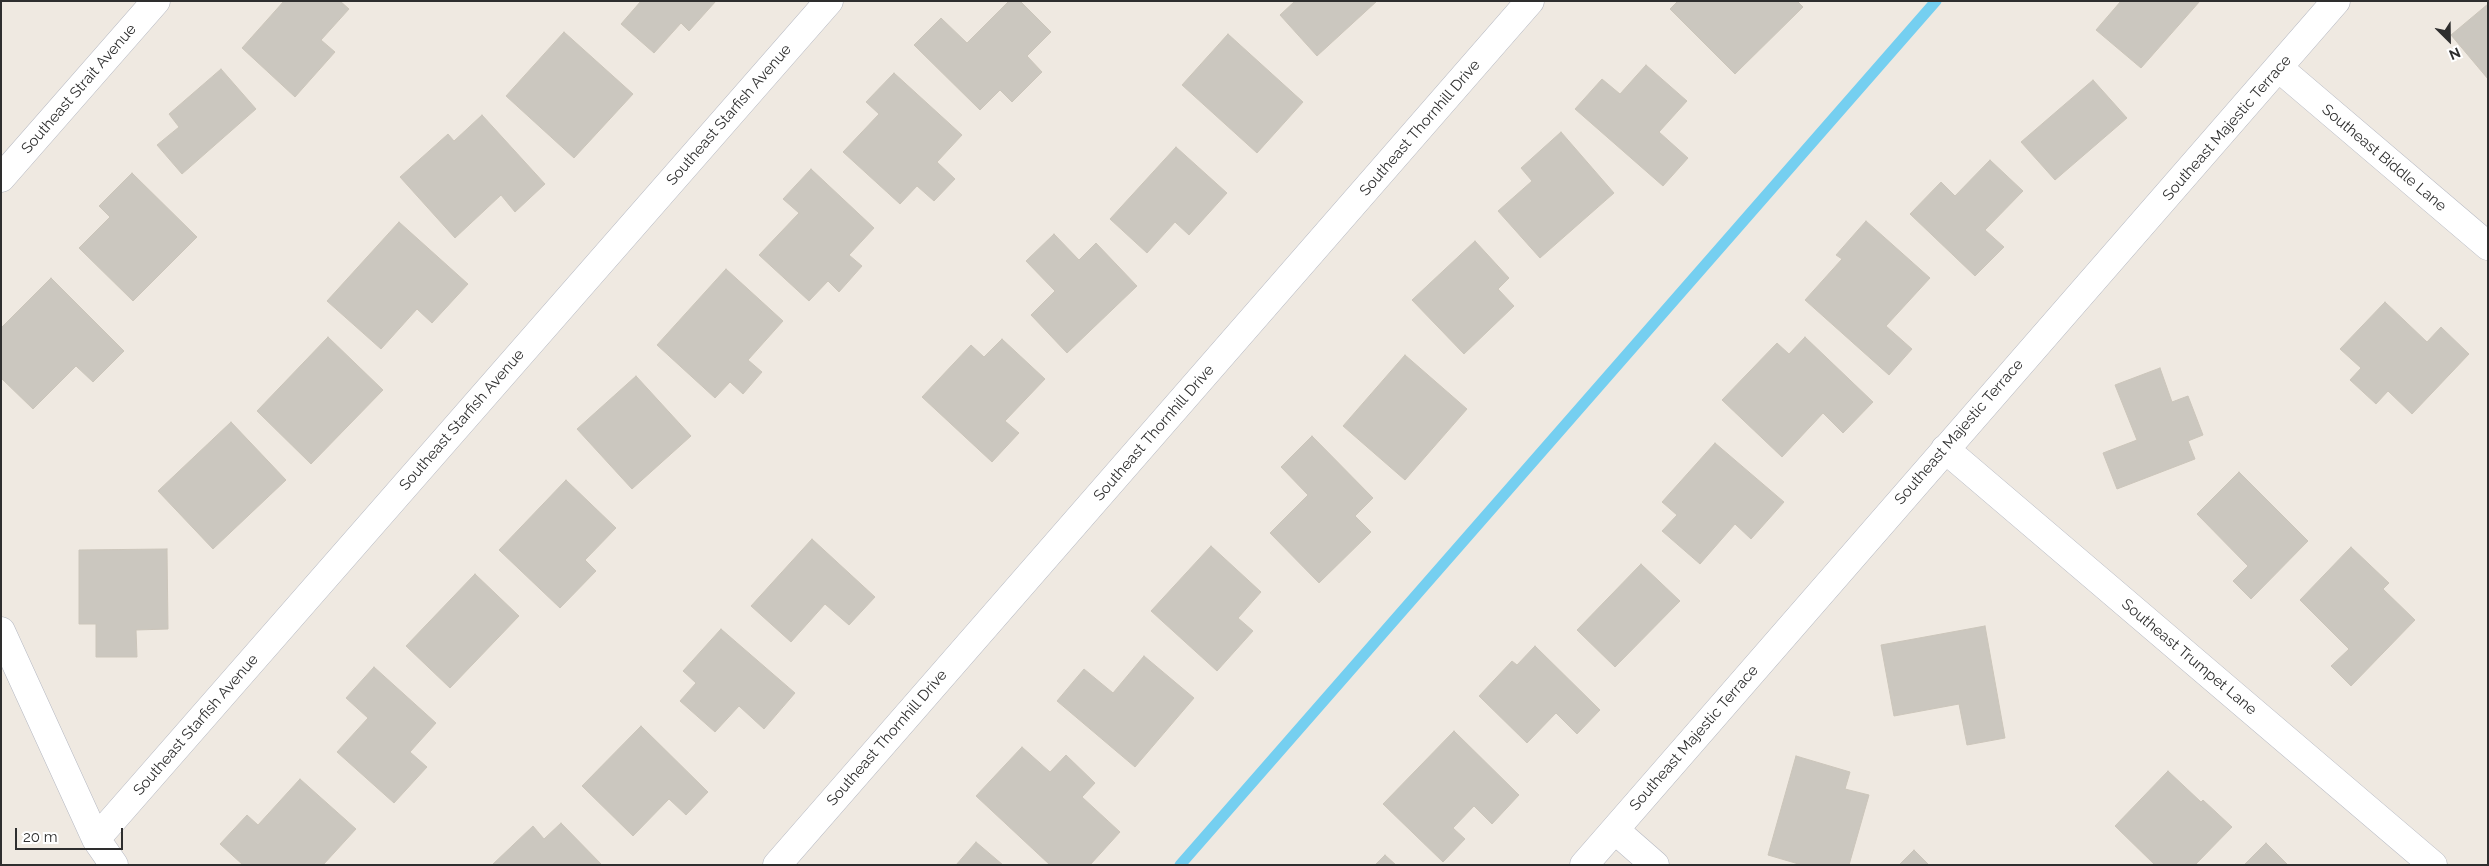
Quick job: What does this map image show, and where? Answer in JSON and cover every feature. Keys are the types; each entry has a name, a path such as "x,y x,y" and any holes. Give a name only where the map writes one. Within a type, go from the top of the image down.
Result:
{"street":[{"name":"Southeast Strait Avenue","path":"1,178 156,1"},
{"name":"Southeast Starfish Avenue","path":"96,839 829,1"},
{"name":"Southeast Thornhill Drive","path":"776,865 1530,1"},
{"name":"Southeast Majestic Terrace","path":"1584,865 1944,449 2280,69 2336,1"},
{"name":"Southeast Biddle Lane","path":"2280,69 2488,246"},
{"name":"Southeast Trumpet Lane","path":"1944,449 2433,865"},
{"path":"1,631 96,839 114,865"},
{"path":"1615,830 1655,865"}],"building":[{"path":"284,1 340,1 349,9 321,40 335,52 295,97 242,48"},
{"path":"641,1 716,1 689,31 681,23 654,53 621,24"},
{"path":"1009,1 1020,1 1051,32 1027,56 1042,72 1012,102 1000,90 980,110 914,45 941,18 967,43"},
{"path":"1295,1 1377,1 1317,56 1280,15"},
{"path":"1678,1 1797,1 1803,7 1735,74 1670,9"},
{"path":"2121,1 2200,1 2141,68 2096,30"},
{"path":"2488,4 2488,79 2451,35"},
{"path":"564,32 633,94 574,158 506,96"},
{"path":"1228,34 1303,102 1257,153 1182,85"},
{"path":"1646,65 1687,101 1659,132 1688,158 1663,186 1575,109 1602,79 1620,94"},
{"path":"221,69 256,109 182,174 157,145 179,127 169,114"},
{"path":"894,73 962,135 937,162 955,179 934,201 917,186 900,204 843,152 879,114 866,102"},
{"path":"2093,80 2127,118 2055,180 2021,142"},
{"path":"482,115 545,184 515,212 501,195 455,238 400,177 448,134 454,141"},
{"path":"1561,132 1614,193 1540,258 1498,211 1532,181 1521,168"},
{"path":"1176,147 1227,193 1189,235 1175,222 1147,253 1110,219"},
{"path":"1990,160 2023,191 1985,230 2004,247 1975,276 1910,214 1941,182 1955,196"},
{"path":"811,169 874,228 849,255 862,266 839,292 828,281 809,301 759,255 799,213 783,199"},
{"path":"132,173 197,237 133,301 79,248 110,217 99,206"},
{"path":"1866,221 1930,278 1886,326 1912,349 1889,375 1805,300 1842,259 1836,255"},
{"path":"399,222 468,284 432,323 417,309 381,349 327,301"},
{"path":"1054,234 1079,260 1096,243 1137,286 1067,353 1031,315 1055,291 1026,261"},
{"path":"1475,241 1509,278 1498,289 1514,306 1464,354 1412,300"},
{"path":"726,269 783,321 748,360 762,372 743,394 730,382 715,398 657,345"},
{"path":"51,278 124,351 93,382 76,366 33,409 1,378 1,328"},
{"path":"2385,302 2427,342 2441,327 2469,354 2412,414 2388,391 2376,404 2350,380 2361,368 2340,349"},
{"path":"328,337 383,390 311,464 257,411"},
{"path":"1805,337 1873,402 1843,433 1823,413 1782,457 1722,400 1777,343 1789,354"},
{"path":"1002,339 1045,379 1005,421 1019,433 992,462 922,397 971,345 984,357"},
{"path":"1405,355 1467,409 1405,480 1343,426"},
{"path":"2160,368 2172,402 2188,396 2203,435 2188,441 2195,459 2117,489 2103,453 2137,440 2115,385"},
{"path":"636,376 691,436 632,489 577,429"},
{"path":"231,422 286,480 213,549 158,491"},
{"path":"1312,436 1373,498 1355,516 1371,532 1319,583 1270,533 1308,495 1281,467"},
{"path":"1715,443 1784,502 1751,539 1735,524 1700,564 1662,531 1677,515 1662,502"},
{"path":"2239,472 2308,541 2251,599 2233,581 2248,566 2197,514"},
{"path":"566,480 616,528 585,560 596,571 560,608 499,550"},
{"path":"812,539 875,597 849,625 825,604 791,642 751,606"},
{"path":"1211,546 1261,592 1238,618 1253,631 1217,671 1151,611"},
{"path":"2351,547 2389,583 2383,589 2415,620 2351,686 2331,666 2349,649 2300,600"},
{"path":"167,549 168,629 136,630 137,657 96,657 96,624 79,624 79,550"},
{"path":"1641,564 1680,601 1615,667 1577,630"},
{"path":"475,574 519,616 450,688 406,646"},
{"path":"1985,626 2005,738 1967,745 1959,704 1894,716 1881,645"},
{"path":"721,629 795,693 764,729 739,706 715,732 680,701 696,683 683,671"},
{"path":"1535,646 1600,710 1577,734 1556,713 1527,743 1479,696 1512,661 1517,665"},
{"path":"1144,656 1194,698 1135,767 1057,701 1084,669 1113,693"},
{"path":"374,667 436,723 410,752 427,767 394,803 337,752 368,718 346,698"},
{"path":"641,726 708,792 686,815 669,799 633,836 582,786"},
{"path":"1454,731 1519,795 1492,824 1474,806 1453,828 1465,839 1443,862 1383,804"},
{"path":"1022,747 1050,772 1066,755 1095,783 1082,797 1120,832 1090,865 1050,865 976,796"},
{"path":"1796,756 1850,772 1845,789 1869,795 1849,865 1802,865 1768,855"},
{"path":"2168,771 2201,802 2203,800 2232,827 2195,865 2155,865 2115,826"},
{"path":"300,779 356,829 323,865 243,865 220,844 247,815 258,825"},
{"path":"561,823 602,865 492,865 533,826 544,839"},
{"path":"976,842 1003,865 956,865"},
{"path":"2266,843 2288,865 2244,865"},
{"path":"1914,850 1929,865 1899,865"},
{"path":"1385,855 1396,865 1375,865"}],"waterway":[{"path":"1180,865 1936,1"}]}
